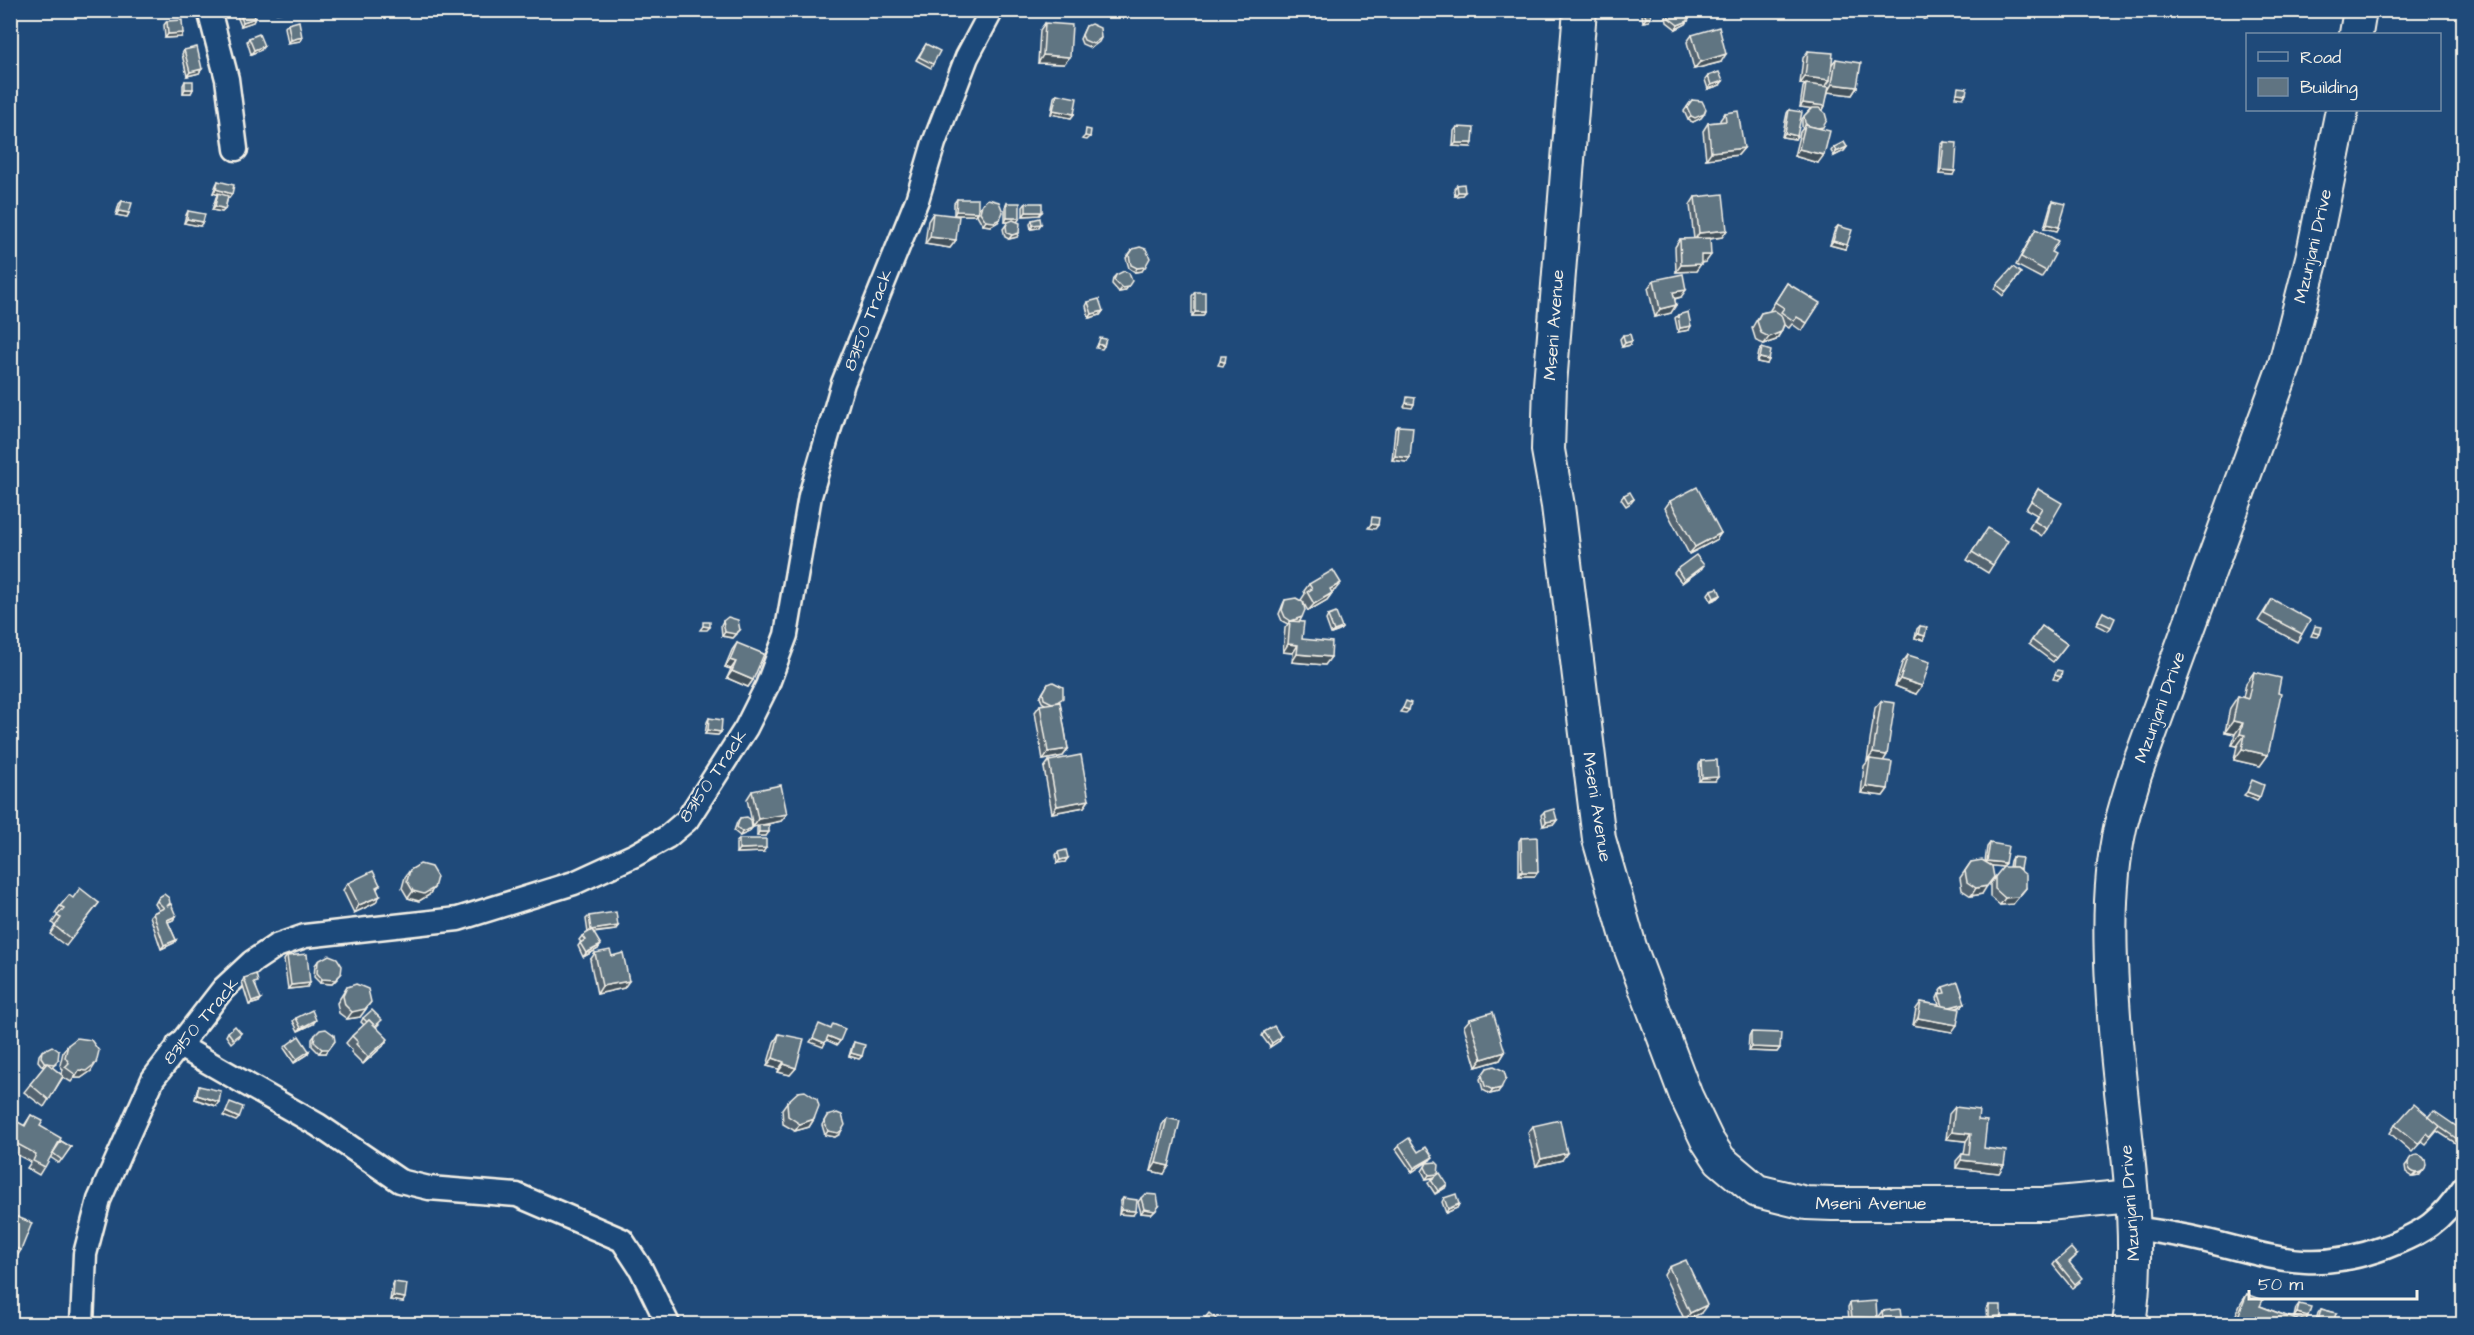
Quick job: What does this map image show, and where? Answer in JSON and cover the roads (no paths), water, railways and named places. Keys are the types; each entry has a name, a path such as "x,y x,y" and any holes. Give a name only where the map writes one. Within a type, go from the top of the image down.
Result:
{"street":[{"path":"209,10 227,78 236,149"},
{"name":"83150 Track","path":"82,1324 85,1254 99,1200 153,1080 223,989 276,946 305,936 458,919 495,908 599,873 667,837 687,820 746,728 767,686 783,645 810,496 843,383 917,200 934,143 967,57 992,10"},
{"name":"Mseni Avenue","path":"1580,10 1550,385 1548,450 1558,507 1599,839 1630,947 1686,1096 1707,1140 1720,1160 1736,1176 1757,1191 1775,1197 1806,1203 1832,1204 2047,1204 2132,1196"},
{"path":"2356,33 2360,10"},
{"name":"Mzunjani Drive","path":"2129,1324 2134,1289 2135,1228 2115,1028 2112,937 2114,878 2120,829 2135,775 2285,364 2312,258 2342,111"},
{"path":"178,1045 318,1125 400,1181 429,1188 517,1195 622,1240 641,1269 668,1324"},
{"path":"2135,1228 2189,1237 2283,1260 2339,1260 2364,1255 2426,1231 2463,1187"}]}
